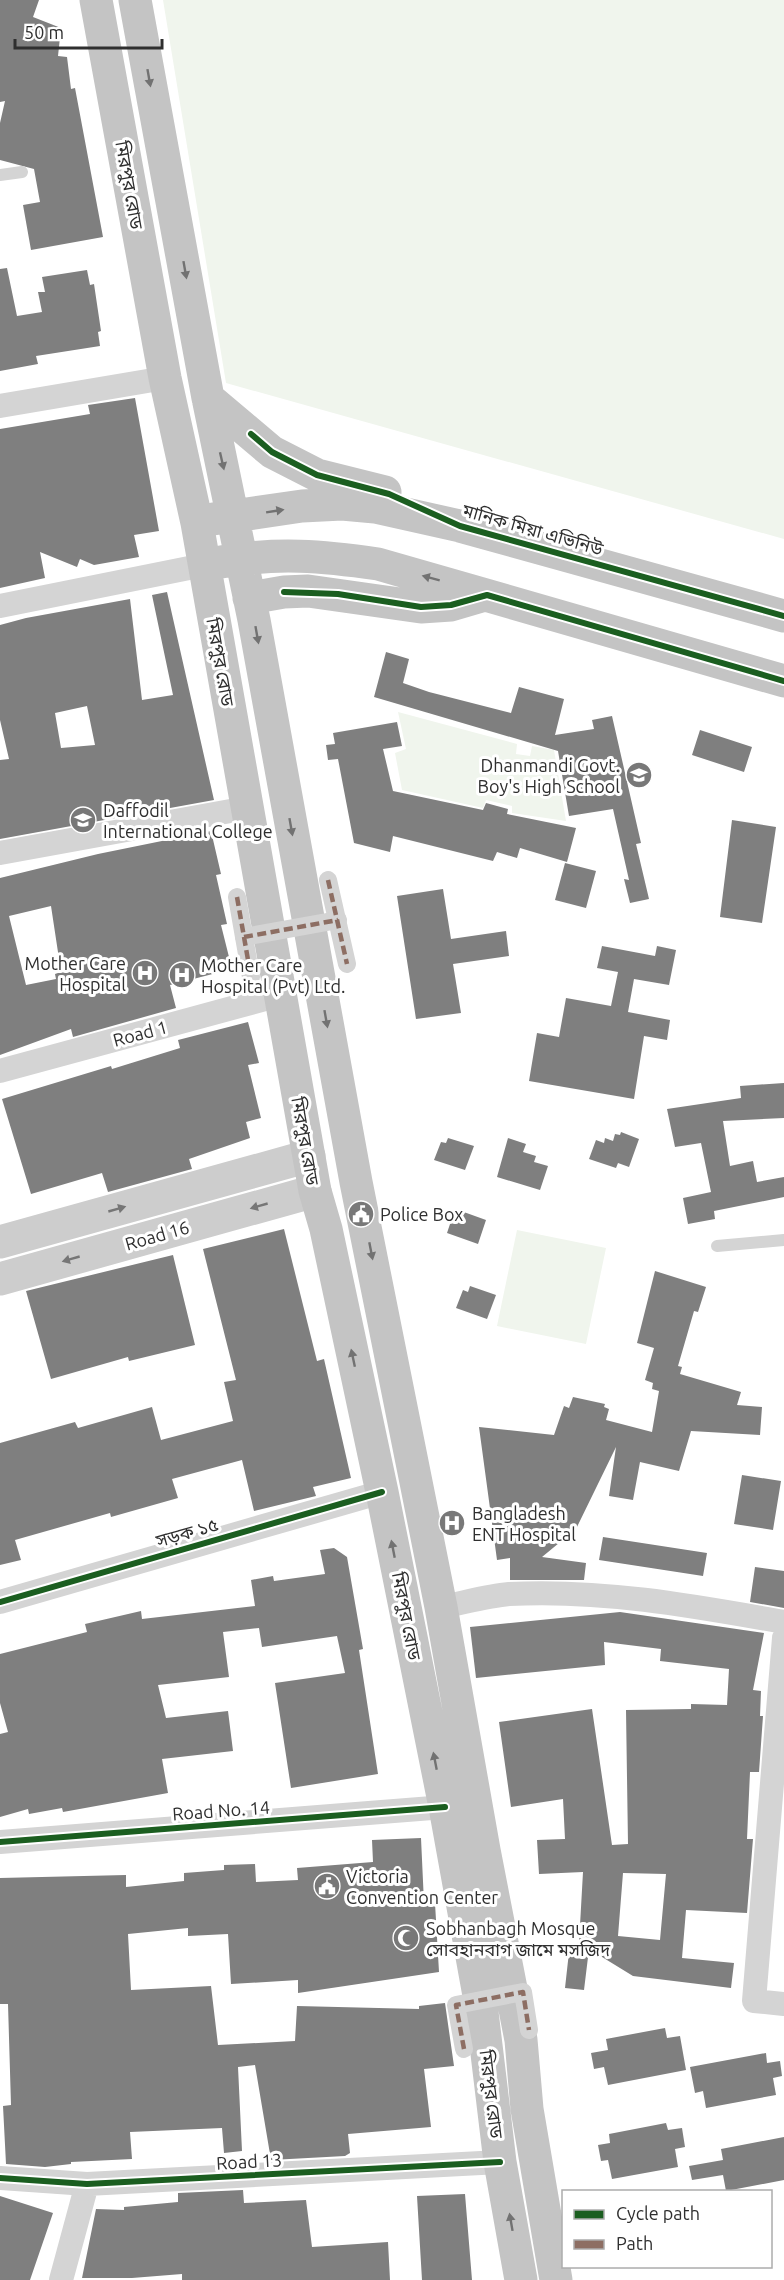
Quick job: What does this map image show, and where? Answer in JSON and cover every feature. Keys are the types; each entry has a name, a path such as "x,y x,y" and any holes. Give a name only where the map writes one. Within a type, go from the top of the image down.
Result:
{"highway":[{"name":"মিরপুর রোড","path":"96,0 165,378 197,523 315,1191 326,1229 382,1492 445,1807 468,1852 521,2040 526,2109 556,2280"},
{"name":"মিরপুর রোড","path":"135,0 208,398 234,515 356,1182 441,1607 468,1852 482,2012 500,2162 521,2280"},
{"name":"মানিক মিয়া এভিনিউ","path":"208,398 272,452 317,475 389,494 460,526"},
{"name":"মানিক মিয়া এভিনিউ","path":"197,523 234,515 302,506 342,504 375,507 460,526 784,616"},
{"path":"204,565 275,555 328,556 378,564 784,681"},
{"path":"249,598 284,592 309,591 421,607 451,605 487,595"},
{"path":"315,1191 356,1182"}],"main road":[{"name":"Road 16","path":"0,1242 309,1156"},
{"name":"Road 16","path":"0,1279 315,1191"}],"street":[{"path":"0,406 165,378"},
{"path":"0,606 204,565"},
{"path":"0,853 247,808"},
{"path":"328,880 347,964"},
{"path":"237,897 251,977"},
{"path":"244,937 338,920"},
{"name":"Road 1","path":"0,1071 280,995"},
{"name":"সড়ক ১৫","path":"0,1602 382,1492"},
{"path":"441,1607 508,1594 574,1595 677,1603 784,1622"},
{"path":"784,1638 754,2001 784,2004"},
{"name":"Road No. 14","path":"0,1842 445,1807"},
{"path":"464,2049 456,2006 523,1992 529,2030"},
{"name":"Road 13","path":"0,2178 87,2184 500,2162"},
{"path":"61,2280 87,2184"}],"lane":[{"path":"0,175 22,172"},
{"path":"717,1246 784,1240"}],"shaded area":[{"path":"163,0 784,0 784,539 226,383"},
{"path":"398,712 517,744 516,754 530,756 532,746 554,750 566,821 512,813 512,806 486,800 483,808 402,790 395,753 406,749"},
{"path":"517,1230 606,1248 586,1344 497,1326"}],"building":[{"path":"0,0 39,0 33,17 61,28 58,56 67,57 71,89 75,88 103,237 31,250 23,205 40,202 34,169 0,160 0,123 5,101 0,102"},
{"path":"7,268 17,316 42,312 38,292 45,292 42,277 87,270 90,285 94,284 101,331 98,332 100,346 36,356 38,364 0,371 0,269"},
{"path":"135,398 159,531 134,535 139,557 94,565 80,559 77,567 40,552 45,578 0,588 0,429 90,414 88,405"},
{"path":"167,592 214,800 0,839 0,760 9,759 0,720 0,625 130,599 142,700 173,695 152,595","holes":["87,706 95,745 61,748 55,713"]},
{"path":"386,652 409,659 403,683 429,692 511,713 519,687 564,699 555,735 594,729 592,720 612,716 641,843 636,844 649,899 630,903 624,879 629,880 613,809 569,816 558,751 374,697"},
{"path":"397,722 402,746 383,749 393,791 483,810 486,803 508,809 507,814 576,828 567,862 520,848 517,858 497,852 493,861 393,836 390,852 354,843 338,759 328,760 326,745 335,744 333,733"},
{"path":"700,730 752,747 744,772 692,755"},
{"path":"732,820 776,827 762,923 720,917"},
{"path":"211,831 221,874 216,875 227,924 221,925 232,969 170,985 176,1008 73,1037 71,1029 0,1055 0,878 98,854","holes":["51,906 61,972 55,974 56,979 26,985 9,916"]},
{"path":"565,863 596,871 586,908 555,900"},
{"path":"443,889 451,939 506,931 509,956 453,964 461,1013 416,1019 397,896"},
{"path":"602,946 655,956 657,946 676,950 669,985 634,979 628,1012 670,1020 667,1040 644,1036 634,1099 529,1081 537,1033 559,1037 566,998 611,1006 618,972 597,968"},
{"path":"248,1022 259,1063 248,1065 261,1118 246,1122 250,1138 189,1159 192,1169 108,1192 102,1173 31,1194 2,1099 180,1048 178,1040"},
{"path":"784,1083 784,1118 723,1121 730,1166 753,1161 757,1182 784,1177 784,1197 714,1211 715,1219 688,1224 683,1198 711,1192 701,1143 675,1147 667,1109 741,1098 740,1086"},
{"path":"621,1132 639,1139 629,1167 618,1163 616,1168 589,1159 596,1140 604,1143 605,1138 613,1141 615,1134 620,1135"},
{"path":"448,1138 474,1146 465,1170 434,1160 441,1142 446,1143"},
{"path":"508,1138 526,1144 523,1152 536,1156 534,1162 548,1166 540,1190 497,1177"},
{"path":"461,1211 486,1220 478,1244 447,1233 453,1215 459,1217"},
{"path":"284,1229 317,1361 324,1359 351,1478 313,1487 316,1496 254,1511 242,1460 172,1479 178,1498 111,1517 110,1513 15,1540 21,1560 0,1565 0,1443 75,1422 78,1428 152,1407 161,1440 233,1421 224,1382 236,1380 203,1249"},
{"path":"173,1255 195,1345 129,1361 128,1357 51,1379 26,1291"},
{"path":"655,1271 706,1287 698,1312 694,1311 678,1366 682,1367 680,1374 741,1392 737,1405 762,1407 760,1435 691,1431 679,1471 640,1462 633,1500 609,1496 616,1447 576,1529 542,1557 586,1563 584,1580 510,1580 510,1558 497,1560 479,1427 554,1435 564,1406 569,1408 573,1397 605,1404 604,1407 609,1409 606,1420 652,1432 659,1391 652,1389 653,1383 645,1380 654,1348 637,1343"},
{"path":"470,1286 496,1295 487,1319 456,1308 463,1290 468,1292"},
{"path":"742,1475 781,1481 773,1530 734,1524"},
{"path":"603,1537 707,1553 703,1576 599,1560"},
{"path":"334,1548 347,1557 363,1649 359,1650 378,1774 291,1788 275,1683 345,1673 337,1636 262,1647 259,1628 223,1632 229,1677 158,1685 166,1718 228,1711 233,1751 162,1759 168,1793 63,1812 62,1808 29,1814 28,1809 0,1817 0,1734 8,1732 0,1703 0,1654 87,1632 85,1624 141,1611 142,1619 255,1606 251,1580 273,1576 274,1581 325,1574 320,1550"},
{"path":"755,1567 784,1571 784,1608 750,1602"},
{"path":"620,1612 764,1633 753,1690 761,1691 760,1716 763,1716 759,1772 750,1772 747,1839 753,1839 747,1913 686,1910 682,1958 734,1963 731,1988 633,1976 589,1949 584,1990 565,1988 570,1943 579,1943 583,1872 539,1874 537,1840 565,1839 563,1799 511,1807 499,1722 592,1709 612,1845 628,1844 626,1710 691,1709 691,1704 727,1705 729,1669 660,1661 661,1649 604,1642 605,1665 476,1678 470,1627","holes":["623,1873 666,1874 660,1940 618,1936"]},
{"path":"421,1838 424,1903 435,1903 439,1972 298,1993 298,1980 231,1984 228,1934 188,1936 188,1928 128,1934 131,1990 211,1986 218,2045 295,2041 297,2006 419,2009 419,2006 445,2003 454,2066 424,2069 431,2127 348,2134 350,2153 345,2156 271,2160 255,2065 238,2067 242,2151 224,2153 222,2128 130,2132 132,2159 71,2162 71,2164 45,2167 6,2164 3,2106 11,2105 8,2004 0,2004 0,1878 126,1875 126,1887 184,1881 184,1873 224,1870 224,1865 255,1864 256,1882 298,1880 297,1868 373,1862 372,1840"},
{"path":"665,2028 667,2038 680,2036 686,2070 608,2085 604,2067 594,2069 591,2053 608,2050 606,2039"},
{"path":"766,2053 767,2063 780,2061 782,2076 773,2078 776,2095 706,2108 703,2091 695,2093 690,2067"},
{"path":"666,2123 668,2130 682,2128 685,2147 675,2149 678,2167 612,2179 608,2160 601,2161 598,2145 610,2143 609,2134"},
{"path":"784,2137 784,2180 726,2190 723,2175 692,2180 689,2166 723,2160 721,2149"},
{"path":"243,2190 244,2203 306,2200 312,2247 388,2242 390,2280 182,2280 182,2274 132,2278 82,2278 96,2209 124,2210 124,2207 178,2202 178,2193"},
{"path":"465,2194 472,2280 422,2280 417,2196"},
{"path":"0,2196 53,2213 30,2280 0,2280"}],"marked path":[{"path":"328,880 347,964"},
{"path":"237,897 251,977"},
{"path":"244,937 338,920"},
{"path":"464,2049 456,2005 523,1992 529,2030"}],"cycle path":[{"path":"251,434 272,452 317,475 389,494 460,526 784,616"},
{"path":"284,592 338,594 421,607 451,605 487,595 784,681"},
{"path":"0,1602 382,1492"},
{"path":"0,1842 445,1807"},
{"path":"0,2178 87,2184 500,2162"}],"place":[{"name":"Dhanmandi Govt. Boy's High School","path":"639,775"},
{"name":"Daffodil International College","path":"83,820"},
{"name":"Mother Care Hospital","path":"145,973"},
{"name":"Mother Care Hospital (Pvt) Ltd.","path":"182,975"},
{"name":"Police Box","path":"361,1214"},
{"name":"Bangladesh ENT Hospital","path":"452,1523"},
{"name":"Victoria Convention Center","path":"327,1886"},
{"name":"Sobhanbagh Mosque সোবহানবাগ জামে মসজিদ","path":"406,1938"}]}
